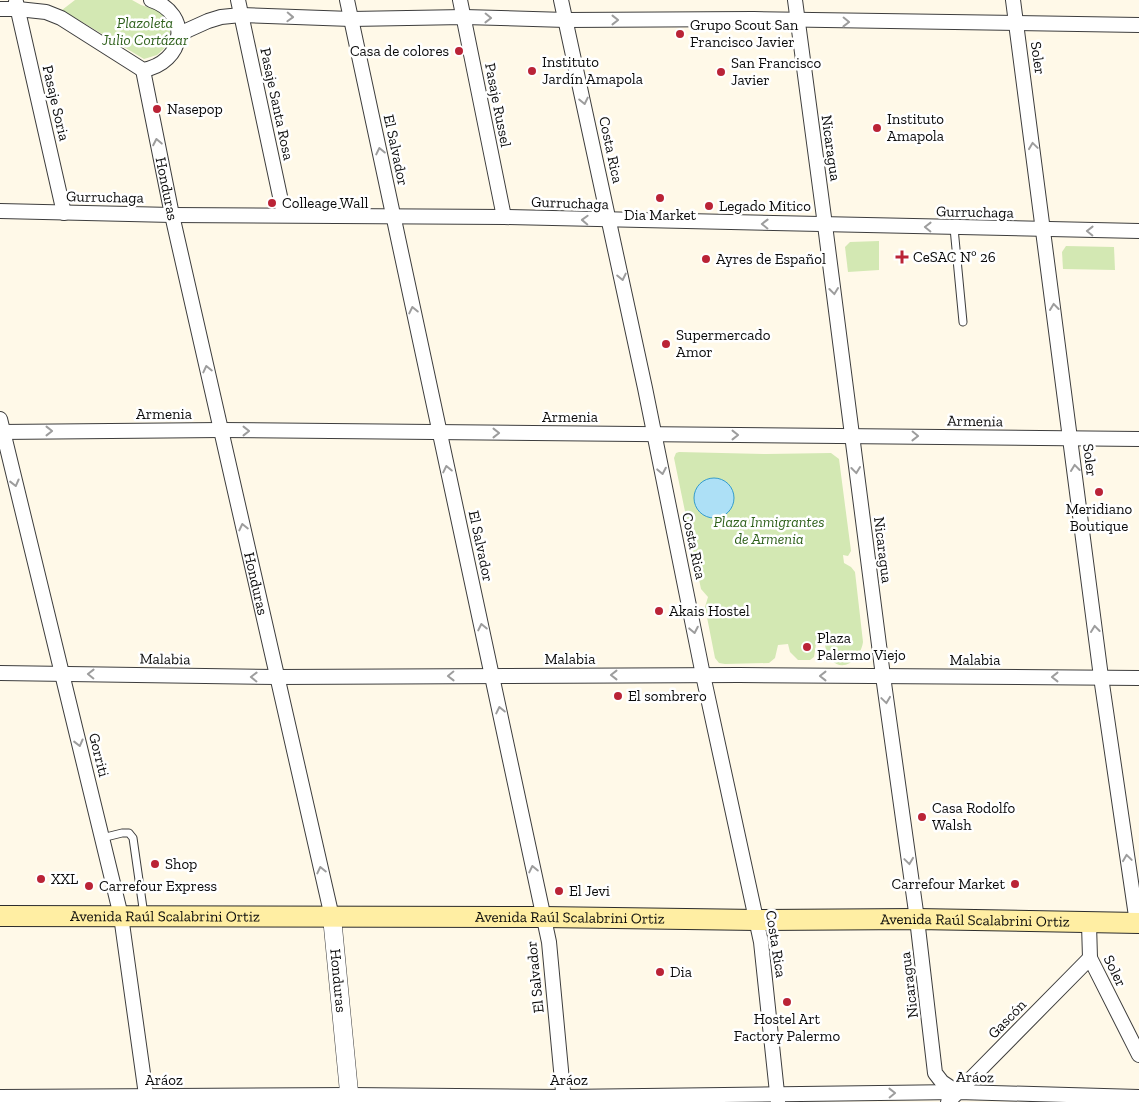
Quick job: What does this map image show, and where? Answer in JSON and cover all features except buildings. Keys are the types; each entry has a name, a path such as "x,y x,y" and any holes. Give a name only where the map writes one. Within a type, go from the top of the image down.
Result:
{"main road":[{"name":"Avenida Raúl Scalabrini Ortiz","path":"0,916 544,917 757,920 917,919 1088,924 1138,923"}],"street":[{"path":"0,9 16,4 61,18 143,70 162,64 175,49 178,37 175,18 171,11 162,4 152,0"},
{"name":"Pasaje Santa Rosa","path":"238,0 284,215"},
{"name":"El Salvador","path":"347,0 544,917 564,1099"},
{"name":"Pasaje Russel","path":"460,0 504,217"},
{"name":"Costa Rica","path":"561,0 610,220 703,675 757,920 761,942 777,1098"},
{"name":"Nicaragua","path":"795,0 826,225 882,676 917,919 935,1073 953,1097"},
{"name":"Soler","path":"1014,0 1101,677 1138,923"},
{"name":"Pasaje Soria","path":"16,4 64,213"},
{"path":"178,37 208,21 242,15 351,19 464,18 1139,25"},
{"name":"Honduras","path":"143,70 172,215 332,917 350,1099"},
{"name":"Gurruchaga","path":"0,211 172,215 504,217 1139,231"},
{"name":"Armenia","path":"1,427 1139,439"},
{"name":"Gorriti","path":"1,427 121,916 146,1099"},
{"name":"Malabia","path":"0,672 277,678 492,675 1139,678"},
{"name":"Soler","path":"1088,924 1090,958 1139,1055"},
{"name":"Gascón","path":"953,1097 1090,958"},
{"name":"Aráoz","path":"0,1097 146,1099 1139,1097"}],"lane":[{"path":"954,228 963,322"},
{"path":"102,838 122,833 129,833 133,838 145,916"}],"green space":[{"name":"Plazoleta Julio Cortázar","path":"75,0 132,0 163,12 169,22 171,35 167,46 157,55 144,59 62,10"},
{"path":"879,241 879,270 848,272 845,247 850,242"},
{"path":"1066,246 1114,247 1115,270 1063,269 1062,252"},
{"name":"Plaza Inmigrantes de Armenia","path":"676,453 831,453 839,459 851,551 848,556 843,555 844,563 855,572 863,642 856,658 847,664 836,664 829,657 825,645 816,644 814,657 810,660 798,660 790,652 788,644 778,645 775,658 769,663 719,663 715,658 705,607 708,597 701,589 674,458"}],"water":[{"path":"718,478 725,481 731,487 734,498 733,506 725,515 718,518 710,518 703,515 695,506 694,494 697,487 706,479"}],"place":[{"name":"Grupo Scout San Francisco Javier","path":"680,34"},
{"name":"Casa de colores","path":"459,51"},
{"name":"Instituto Jardín Amapola","path":"532,71"},
{"name":"San Francisco Javier","path":"721,72"},
{"name":"Nasepop","path":"157,109"},
{"name":"Instituto Amapola","path":"877,128"},
{"name":"Dia Market","path":"660,198"},
{"name":"Colleage Wall","path":"272,203"},
{"name":"Legado Mitico","path":"709,206"},
{"name":"CeSAC Nº 26","path":"902,257"},
{"name":"Ayres de Español","path":"706,259"},
{"name":"Supermercado Amor","path":"666,344"},
{"name":"Meridiano Boutique","path":"1099,492"},
{"name":"Akais Hostel","path":"659,611"},
{"name":"Plaza Palermo Viejo","path":"807,647"},
{"name":"El sombrero","path":"618,696"},
{"name":"Casa Rodolfo Walsh","path":"922,817"},
{"name":"Shop","path":"155,864"},
{"name":"XXL","path":"41,879"},
{"name":"Carrefour Market","path":"1015,884"},
{"name":"Carrefour Express","path":"89,886"},
{"name":"El Jevi","path":"559,891"},
{"name":"Dia","path":"660,972"},
{"name":"Hostel Art Factory Palermo","path":"787,1002"}]}
